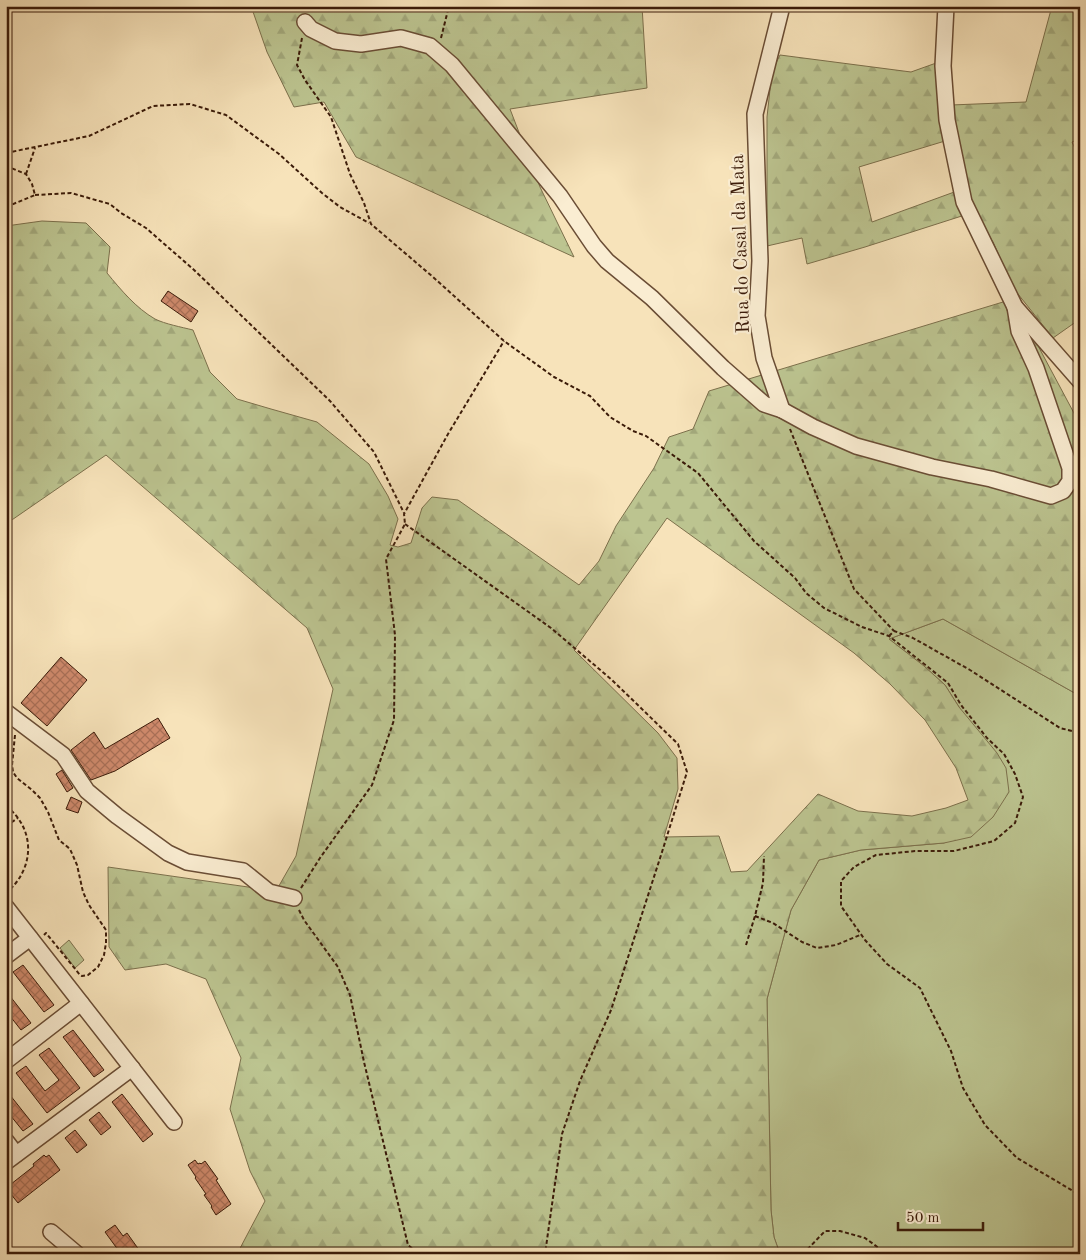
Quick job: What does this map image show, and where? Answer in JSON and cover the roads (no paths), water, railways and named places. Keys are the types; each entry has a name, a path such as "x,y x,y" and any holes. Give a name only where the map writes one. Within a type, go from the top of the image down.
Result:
{"street":[{"name":"Rua do Casal da Mata","path":"782,6 755,114 760,252 757,316 764,358 782,410"},
{"path":"946,6 943,66 947,120 964,202 1016,306 1080,381"},
{"path":"305,22 311,29 334,42 361,44 401,38 430,46 438,52 452,65 560,196 594,246 607,261 652,298 764,404 782,410 813,427 856,446 991,479 1051,496 1063,491 1070,481 1070,468 1036,368 1019,331 1016,306"},
{"path":"10,715 63,755 87,791 168,854 187,862 243,871 269,892 294,898"},
{"path":"6,907 174,1122"},
{"path":"6,956 32,940"},
{"path":"6,1062 81,1003"},
{"path":"6,1141 11,1158 132,1068"},
{"path":"51,1232 77,1254"}]}
